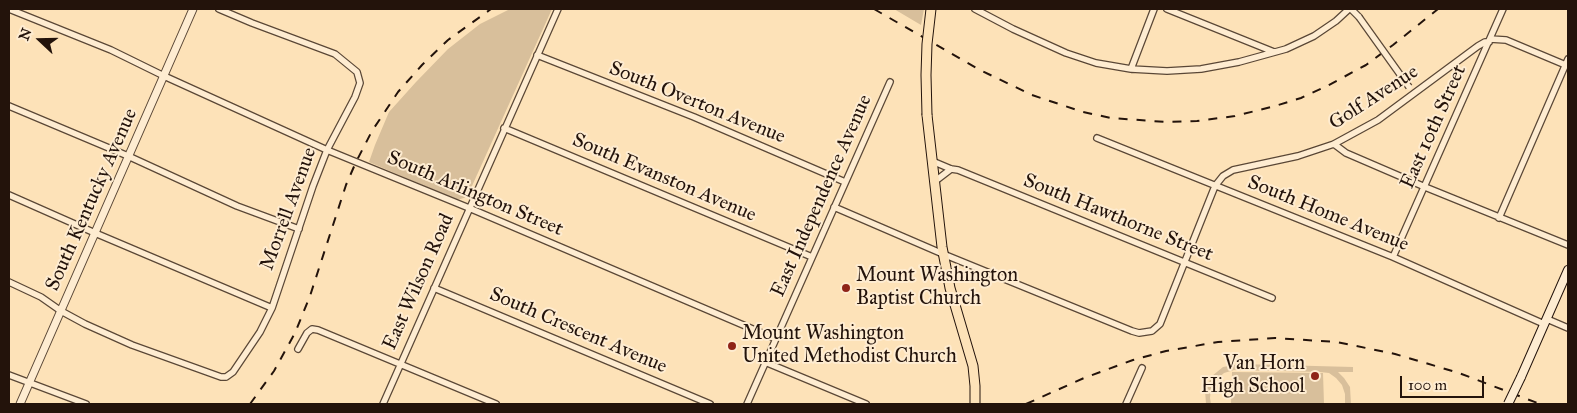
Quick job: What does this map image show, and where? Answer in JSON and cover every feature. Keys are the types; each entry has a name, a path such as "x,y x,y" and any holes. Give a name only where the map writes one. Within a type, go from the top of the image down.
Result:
{"main road":[{"path":"931,9 926,75 927,115 934,182 943,254 950,288 973,366 975,404"},
{"path":"1508,404 1568,270"}],"street":[{"name":"South Kentucky Avenue","path":"20,404 193,9"},
{"name":"Morrell Avenue","path":"60,311 132,345 221,377 226,377 234,372 260,332 272,308 327,150 360,86 356,72 335,54 219,9"},
{"name":"East Wilson Road","path":"382,404 558,9"},
{"path":"975,9 1066,53 1096,63 1130,69 1168,71 1201,69 1240,62 1286,48 1314,36 1350,9 1358,17 1414,93"},
{"path":"1130,69 1154,9"},
{"path":"1167,9 1274,52"},
{"name":"East 10th Street","path":"1393,258 1503,9"},
{"name":"South Arlington Street","path":"10,10 111,50 327,150 469,208 776,339"},
{"path":"1490,41 1506,40 1567,66"},
{"name":"Golf Avenue","path":"1215,186 1223,176 1233,170 1298,156 1334,144 1378,120 1478,46 1490,41"},
{"name":"South Overton Avenue","path":"537,55 694,118 845,182"},
{"path":"1499,218 1567,66 1568,59"},
{"name":"East Independence Avenue","path":"747,404 890,82"},
{"path":"9,106 128,156 237,206 299,229"},
{"name":"South Evanston Avenue","path":"504,128 812,257"},
{"name":"South Home Avenue","path":"1097,138 1545,321 1568,328"},
{"path":"1334,144 1346,152 1425,187 1568,244"},
{"name":"South Hawthorne Street","path":"932,161 1272,298"},
{"path":"934,182 950,169"},
{"path":"834,207 943,254 1139,333 1156,328 1160,324 1215,186"},
{"path":"9,195 272,308"},
{"path":"9,282 41,297 60,311"},
{"name":"South Crescent Avenue","path":"434,288 710,404"},
{"path":"298,348 307,333 312,329 496,404"},
{"path":"765,362 866,404"},
{"path":"1126,404 1142,368"},
{"path":"9,375 86,404"}],"shaded area":[{"path":"510,9 552,9 467,197 457,200 369,162 389,112 416,82 448,49 480,24"},
{"path":"894,9 924,9 921,25"},
{"path":"1240,364 1353,367 1353,372 1338,372 1350,387 1351,404 1345,404 1345,394 1342,385 1329,373 1234,370 1224,373 1216,380 1211,388 1211,404 1206,404 1205,390 1212,376 1223,367"},
{"path":"1232,372 1323,373 1324,404 1231,404"}],"railway":[{"path":"250,404 274,371 295,333 310,296 346,185 372,131 398,92 422,65 448,40 491,9"},
{"path":"874,9 978,69 1032,95 1083,112 1111,118 1166,122 1197,121 1235,116 1301,98 1366,65 1438,9"},
{"path":"1026,404 1084,378 1133,360 1166,351 1218,342 1275,338 1337,342 1395,354 1459,373 1540,404"}],"place":[{"name":"Mount Washington Baptist Church","path":"846,288"},
{"name":"Mount Washington United Methodist Church","path":"732,346"},
{"name":"Van Horn High School","path":"1315,376"}]}
